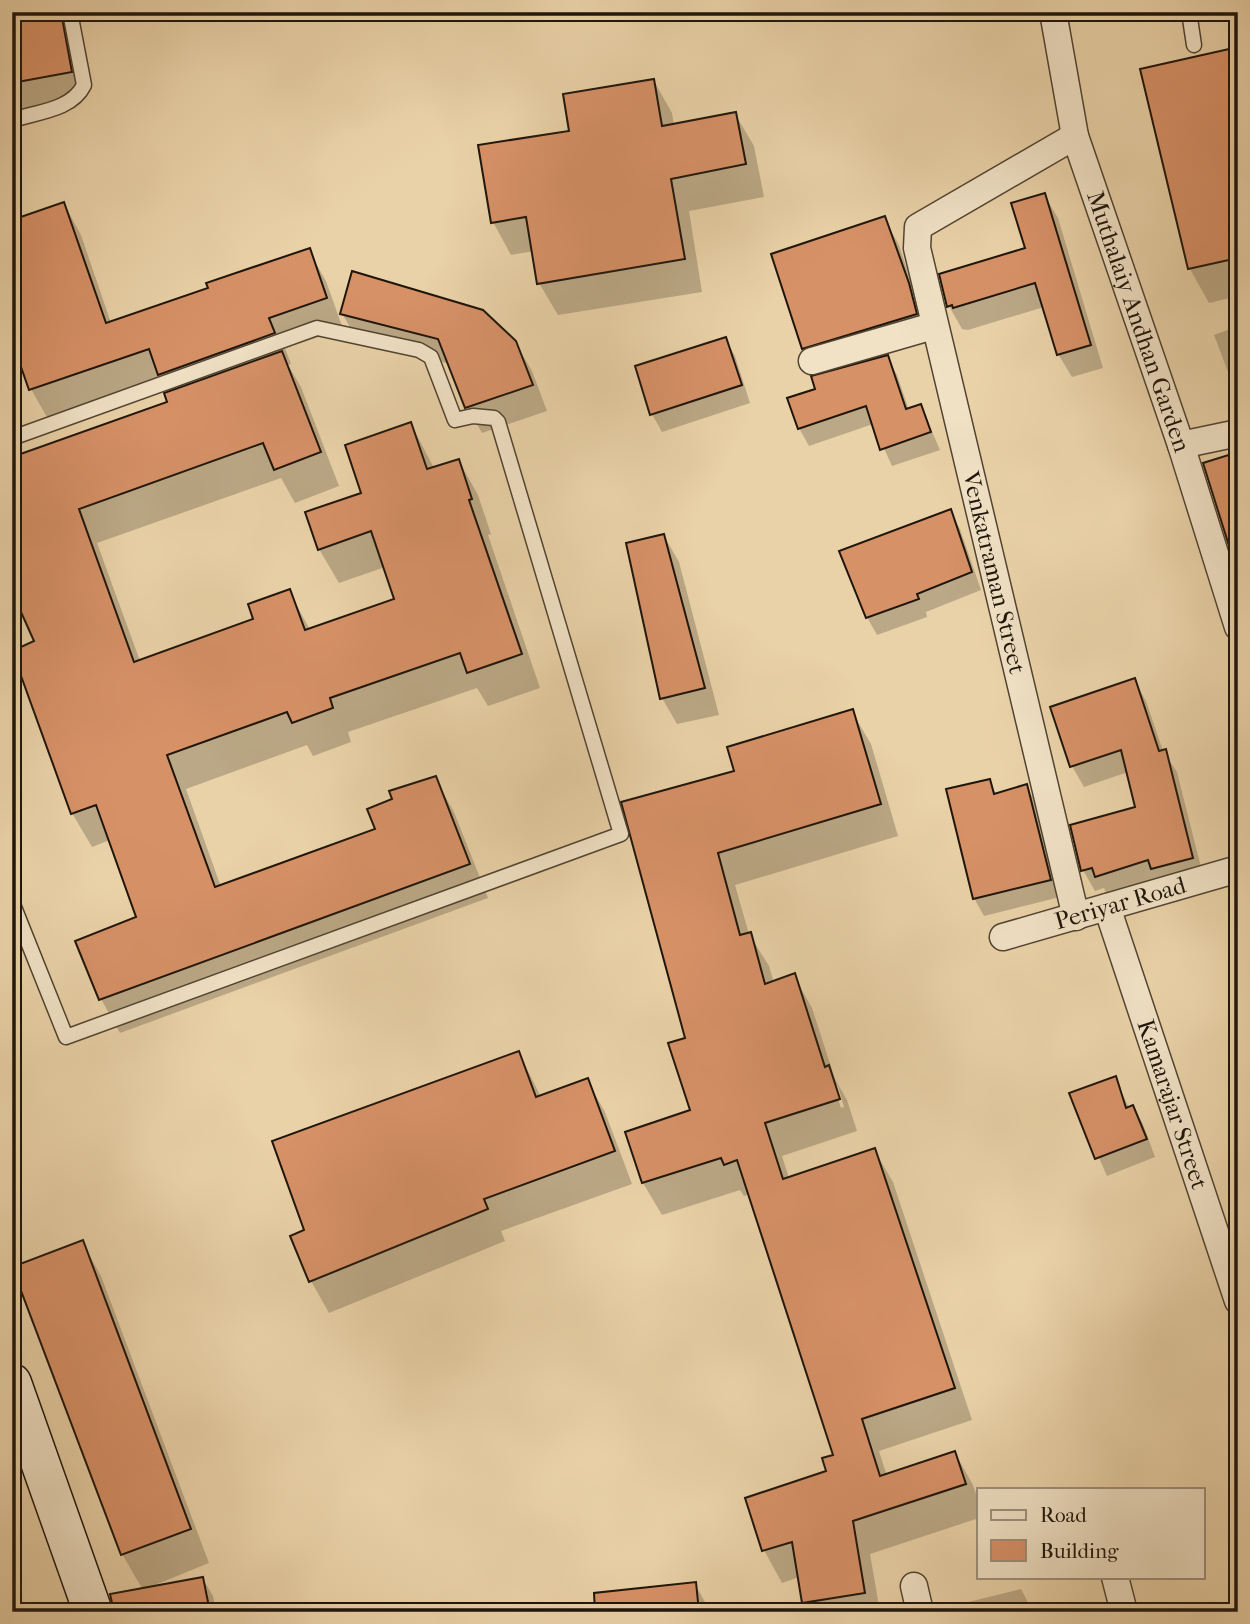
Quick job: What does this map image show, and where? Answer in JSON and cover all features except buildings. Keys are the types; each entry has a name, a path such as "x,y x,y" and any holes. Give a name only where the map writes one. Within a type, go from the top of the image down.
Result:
{"main road":[{"path":"12,1383 93,1612"}],"street":[{"name":"Muthalaiy Andhan Garden","path":"1053,12 1075,136 1181,445 1238,627"},
{"name":"Venkatraman Street","path":"1075,136 919,227 917,248 933,326 1076,916"},
{"path":"812,361 933,326"},
{"path":"1181,445 1238,433"},
{"name":"Periyar Road","path":"1003,937 1238,869"},
{"name":"Kamarajar Street","path":"1107,907 1238,1301"},
{"path":"1115,1578 1124,1612"},
{"path":"915,1586 920,1612"}],"lane":[{"path":"12,120 74,101 81,92 84,85 70,12"},
{"path":"1189,12 1194,44"},
{"path":"12,438 317,328 419,350 431,357 455,420 473,416 495,418 498,422 621,834 66,1038 12,902"}]}
